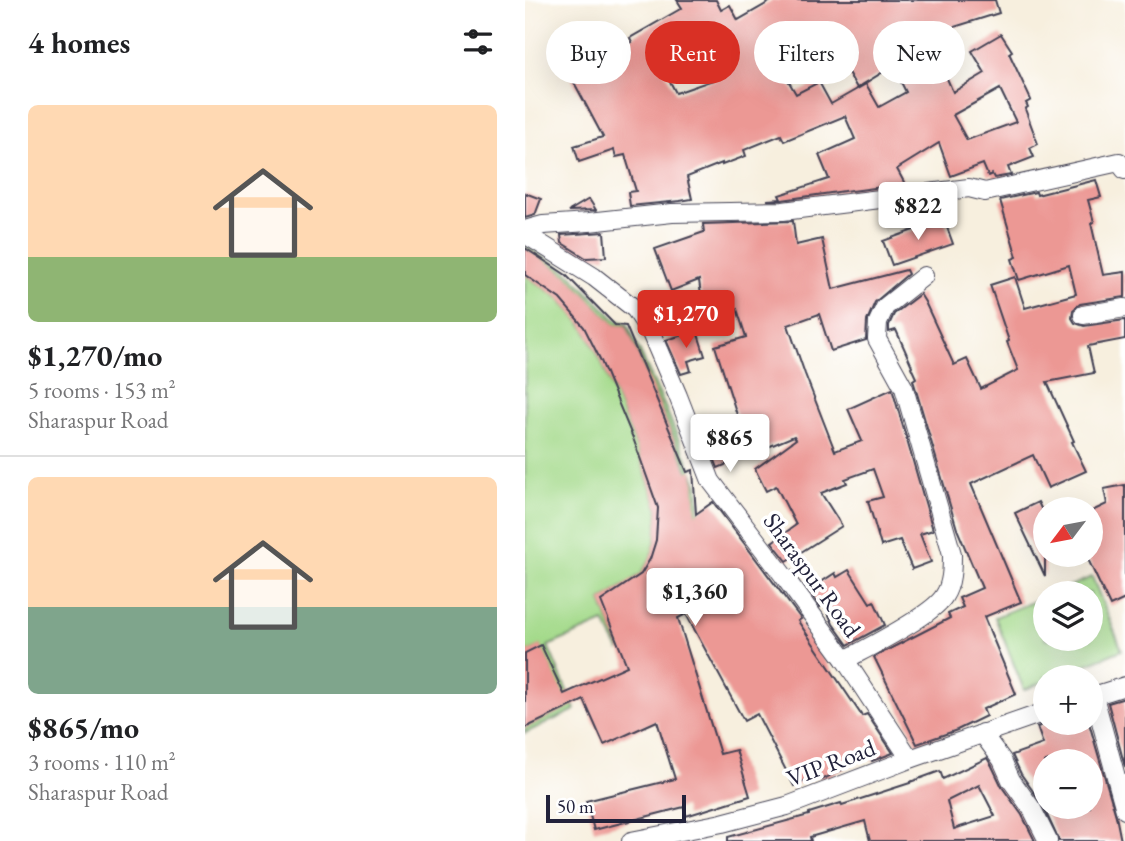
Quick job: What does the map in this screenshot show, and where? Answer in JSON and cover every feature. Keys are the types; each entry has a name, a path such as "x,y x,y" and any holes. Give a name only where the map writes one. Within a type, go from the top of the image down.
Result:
{"street":[{"path":"525,232 543,225 672,213 783,211 969,188 985,192 1119,162 1125,170"},
{"name":"Sharaspur Road","path":"525,232 594,277 635,309 657,346 711,481 845,660 910,759"},
{"path":"845,660 938,605 946,593 952,573 952,554 904,388 877,339 878,322 885,307 923,276"},
{"path":"1083,315 1125,308"},
{"path":"1103,693 1125,686"},
{"name":"VIP Road","path":"631,841 722,823 787,806 1033,716"},
{"path":"982,733 1032,809 1048,841"},
{"path":"1103,735 1125,810"},
{"path":"722,823 728,841"}],"green space":[{"path":"525,245 568,272 616,320 627,323 698,485 700,533 665,621 619,650 604,622 548,646 575,710 525,733 525,728 569,707 541,646 525,653 525,275 560,299 584,327 633,438 658,508 656,540 650,559 641,574 601,601 618,644 663,619 697,533 694,485 626,326 615,325 566,275 525,248"},
{"path":"1033,602 1033,651 1103,651 1103,604 1122,650 1085,665 1033,665 1033,686 1024,690 995,617"}],"building":[{"path":"677,0 716,0 721,10 730,5 738,20 773,0 995,0 999,13 965,24 965,21 873,21 873,78 857,88 855,84 859,84 859,21 754,21 754,84 790,84 796,94 820,84 831,104 866,84 879,107 906,92 902,84 949,84 953,92 985,73 972,51 1001,34 1012,51 1009,53 1031,100 1026,103 1028,107 1025,109 1038,144 1030,148 1034,157 1008,167 1011,175 994,178 992,174 988,176 983,164 951,176 939,143 897,169 905,184 782,200 767,200 781,199 779,195 829,179 819,155 855,139 845,116 784,141 781,135 744,150 746,156 687,177 692,199 630,206 628,192 636,191 625,155 616,157 614,150 579,162 574,146 603,137 575,84 631,84 631,37 645,29 645,84 671,84 676,93 702,84 740,84 740,21 659,21 682,8","holes":["1000,89 1016,122 967,140 953,115"]},
{"path":"1096,180 1101,197 1088,200 1103,275 1125,272 1125,297 1080,304 1073,310 1072,318 1075,323 1084,326 1125,320 1125,339 1088,346 1094,373 1047,382 1086,471 1048,488 1033,455 971,484 1021,602 984,617 1016,694 983,709 986,716 917,744 874,657 950,618 948,614 963,607 959,598 982,588 957,529 913,380 916,378 912,366 896,330 889,332 889,325 894,314 920,294 954,365 967,359 981,389 1018,370 990,285 1015,277 1025,308 1076,294 1069,265 1019,280 1012,259 1017,257 1000,200 1036,192 1037,195"},
{"path":"525,193 541,199 535,215 525,218"},
{"path":"589,199 596,210 569,211"},
{"path":"944,219 953,244 892,265 883,241"},
{"path":"793,221 796,245 822,239 833,289 906,270 908,274 875,302 867,321 866,340 831,351 819,314 788,325 835,451 862,441 848,409 892,389 933,530 920,534 931,562 912,569 900,540 881,546 868,501 883,497 873,469 845,479 847,483 821,493 842,526 787,561 772,542 796,525 776,486 766,491 755,469 796,439 794,436 718,468 712,453 745,440 715,346 746,337 737,309 727,311 726,307 703,311 699,280 671,291 655,249 704,232 703,224"},
{"path":"604,232 606,257 586,258 562,243 561,235"},
{"path":"525,248 566,275 615,325 626,326 687,472 693,470 696,514 713,502 801,619 798,621 862,716 867,714 893,753 872,761 869,756 822,780 819,774 794,786 757,714 744,721 686,614 678,618 720,754 736,750 750,796 686,816 684,807 594,830 586,801 675,779 657,721 604,745 584,700 525,728 525,653 541,645 564,694 627,666 601,601 641,574 650,559 656,540 658,508 633,438 584,327 560,299 525,275"},
{"path":"697,331 705,356 688,361 691,371 681,374 666,340"},
{"path":"1125,485 1125,599 1110,606 1103,591 1103,581 1098,581 1092,567 1103,567 1103,506 1107,504 1104,489"},
{"path":"1033,504 1033,551 1015,513"},
{"path":"849,570 870,603 874,601 885,625 848,645 833,624 824,604 820,607 811,594 817,590 815,586 835,573 837,577"},
{"path":"1125,698 1125,767 1108,703"},
{"path":"1040,735 1092,735 1097,749 1033,749 1033,791 1012,755 1043,744"},
{"path":"987,758 1035,841 870,841 865,821 810,837 811,841 728,841 728,837 809,815 841,803 842,805 940,771 943,779","holes":["979,785 995,816 954,829 947,801"]},
{"path":"1103,771 1121,841 1059,841 1049,819 1103,819"}]}
